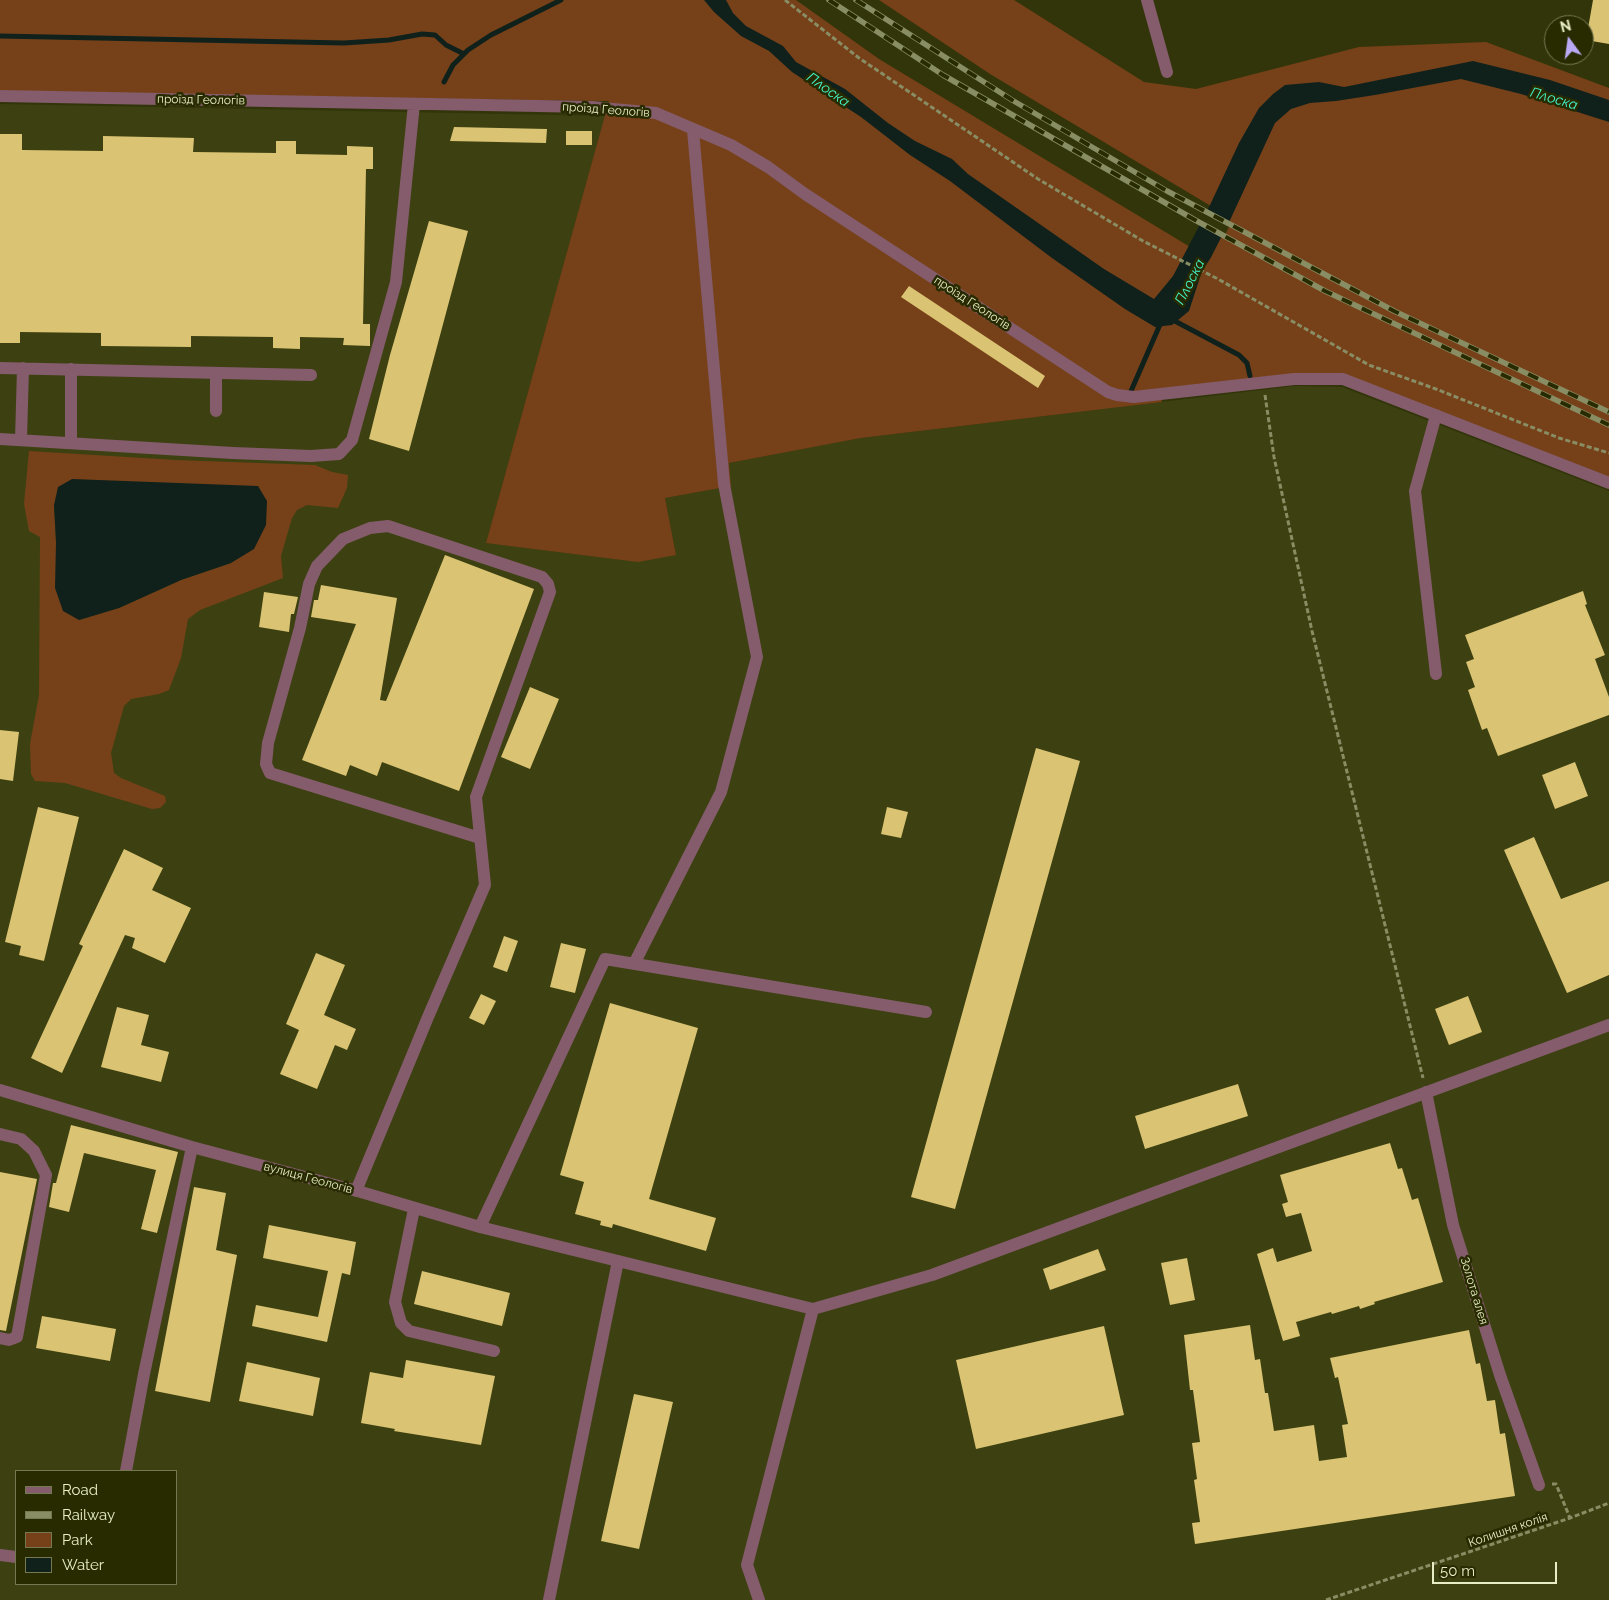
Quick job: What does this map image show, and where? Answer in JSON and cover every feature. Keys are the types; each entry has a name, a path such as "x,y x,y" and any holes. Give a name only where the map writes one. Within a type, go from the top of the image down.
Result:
{"street":[{"path":"1147,0 1167,72"},
{"name":"проїзд Геологів","path":"0,96 592,107 656,114 731,145 768,167 847,222 1108,392 1134,397 1294,379 1344,379 1609,483"},
{"path":"0,439 233,453 311,456 339,454 352,440 396,282 414,104"},
{"path":"634,964 721,792 757,656 724,484 693,130"},
{"path":"0,368 311,375"},
{"path":"20,440 23,368"},
{"path":"71,369 71,443"},
{"path":"216,373 216,411"},
{"path":"1436,415 1415,491 1436,674"},
{"path":"356,1191 485,885 476,797 550,592 548,584 542,577 388,526 370,528 343,539 317,566 310,584 300,628 268,743 266,764 270,773 480,838"},
{"path":"480,1227 605,960 926,1012"},
{"path":"759,1600 747,1565 813,1309 932,1276 1609,1025"},
{"name":"вулиця Геологів","path":"0,1090 192,1147 480,1227 813,1309"},
{"name":"Золота алея","path":"1426,1092 1453,1225 1500,1375 1539,1485"},
{"path":"0,1134 21,1139 34,1151 46,1175 17,1337 9,1340 0,1338"},
{"path":"126,1470 144,1374 192,1147"},
{"path":"414,1209 395,1302 401,1323 409,1331 494,1351"},
{"path":"549,1600 618,1261"},
{"path":"0,1555 15,1557"}],"path":[{"path":"785,0 859,58 1038,179 1143,241 1176,256 1218,279 1369,365 1436,389 1558,438 1609,453"},
{"path":"1264,382 1274,457 1312,631 1426,1092"},
{"path":"1539,1485 1556,1484 1570,1518"},
{"name":"Колишня колія","path":"1326,1600 1570,1518 1609,1503"}],"shaded area":[{"path":"0,104 605,116 486,543 676,555 665,498 730,486 729,463 861,438 1295,386 1342,387 1609,491 1609,1600 0,1600"}],"green space":[{"path":"0,0 796,0 879,59 1210,259 1231,218 990,74 879,0 1014,0 1144,82 1196,89 1359,47 1486,42 1609,88 1609,483 1344,379 1160,394 1162,402 861,438 729,463 731,486 665,498 676,555 638,562 486,543 609,101 0,93"},
{"path":"29,451 176,460 315,465 332,472 348,475 347,488 338,508 307,505 297,510 292,518 281,556 283,578 200,610 188,619 181,658 169,690 159,694 131,699 124,706 111,753 114,773 121,778 165,796 166,802 160,808 152,809 65,783 35,781 31,774 30,744 39,695 40,537 29,531 24,504","holes":["54,505 231,563 181,580 119,608 79,620 56,542"]}],"water":[{"name":"Плоска","path":"704,0 726,0 733,13 746,26 783,46 796,62 845,89 888,123 915,141 952,159 968,174 1104,269 1154,299 1173,276 1210,205 1239,143 1259,108 1285,85 1319,82 1344,87 1473,61 1550,80 1609,100 1609,122 1521,94 1461,79 1375,95 1310,103 1291,109 1275,123 1231,218 1202,271 1189,311 1172,325 1155,327 1125,309 1052,258 861,117 792,72 769,51 741,36 714,12"},
{"path":"72,479 258,486 267,501 266,525 254,549 231,563 181,580 119,608 79,620 63,611 55,588 56,542 54,505 58,487"}],"pier":[{"path":"1204,211 1230,225 1225,235 1199,222"}],"building":[{"path":"1593,0 1609,0 1609,44 1594,41 1594,15 1590,15"},
{"path":"454,127 547,129 546,143 450,141"},
{"path":"566,131 592,131 592,145 566,145"},
{"path":"0,134 22,134 22,150 103,151 103,136 194,138 193,152 276,153 276,141 296,141 296,154 347,155 347,146 373,147 373,169 366,169 363,324 370,324 370,346 343,345 344,338 300,337 300,349 273,348 273,337 191,336 191,347 101,346 101,333 20,332 20,343 0,343"},
{"path":"429,221 468,231 409,451 369,439 390,355"},
{"path":"909,286 1045,376 1038,388 901,297"},
{"path":"445,555 534,589 459,791 382,762 377,776 350,765 346,776 302,760 356,624 311,617 314,600 318,600 321,585 397,598 380,700 386,701"},
{"path":"1583,591 1587,604 1585,605 1605,655 1595,659 1609,697 1609,715 1498,756 1487,728 1482,730 1468,690 1475,687 1466,662 1474,659 1465,635"},
{"path":"264,592 298,597 294,614 291,614 289,632 259,627"},
{"path":"530,687 559,699 530,769 501,757"},
{"path":"0,730 19,732 13,781 0,779"},
{"path":"1036,748 1080,761 955,1209 911,1197"},
{"path":"1575,762 1588,796 1555,809 1542,775"},
{"path":"38,807 79,817 44,961 19,955 21,946 5,942"},
{"path":"887,807 908,812 901,838 881,834"},
{"path":"1534,837 1561,899 1609,881 1609,975 1567,993 1504,850"},
{"path":"124,849 163,868 152,890 191,908 165,963 132,948 135,938 125,935 62,1073 31,1058 83,946 79,944"},
{"path":"504,936 518,941 507,972 493,967"},
{"path":"561,943 586,949 575,993 550,987"},
{"path":"316,953 345,965 324,1015 356,1029 347,1050 335,1045 317,1089 280,1074 299,1030 286,1024"},
{"path":"481,994 496,1001 484,1025 469,1018"},
{"path":"1468,996 1482,1032 1449,1045 1435,1009"},
{"path":"610,1003 698,1028 649,1199 716,1218 706,1251 613,1224 612,1228 600,1225 601,1221 575,1214 584,1182 560,1175"},
{"path":"117,1007 149,1015 141,1045 169,1052 161,1082 101,1067"},
{"path":"1238,1084 1248,1116 1145,1149 1135,1116"},
{"path":"71,1125 178,1152 157,1233 141,1229 156,1170 84,1153 69,1212 49,1207 53,1183 56,1183"},
{"path":"1390,1143 1398,1169 1402,1168 1412,1200 1418,1198 1443,1282 1374,1302 1375,1304 1360,1309 1359,1306 1296,1322 1300,1336 1283,1341 1257,1254 1273,1248 1277,1262 1312,1251 1301,1213 1286,1217 1282,1204 1288,1202 1280,1175"},
{"path":"0,1172 37,1179 6,1331 0,1330"},
{"path":"194,1187 226,1193 216,1250 237,1255 210,1402 155,1391"},
{"path":"269,1225 356,1242 350,1275 342,1273 327,1342 252,1326 256,1305 318,1317 328,1271 263,1258"},
{"path":"1098,1249 1106,1270 1050,1290 1043,1269"},
{"path":"1187,1258 1195,1300 1170,1305 1161,1263"},
{"path":"422,1271 510,1293 502,1326 414,1304"},
{"path":"42,1316 116,1329 110,1361 36,1348"},
{"path":"1250,1325 1255,1360 1260,1359 1265,1393 1268,1393 1274,1431 1314,1425 1319,1461 1347,1457 1342,1425 1348,1424 1338,1377 1335,1378 1330,1358 1469,1330 1476,1364 1480,1363 1487,1401 1495,1400 1500,1434 1505,1433 1515,1496 1195,1544 1192,1523 1200,1522 1194,1480 1197,1479 1192,1443 1200,1442 1193,1390 1190,1390 1184,1335"},
{"path":"1104,1326 1124,1415 976,1449 956,1360"},
{"path":"406,1360 495,1376 481,1445 394,1431 395,1429 361,1423 370,1372 403,1378"},
{"path":"247,1362 320,1378 313,1416 239,1401"},
{"path":"634,1394 673,1402 639,1549 601,1541"}],"waterway":[{"path":"444,82 453,65 468,50 491,35 561,0"},
{"path":"0,36 344,43 389,40 422,34 435,35 446,45 464,54"},
{"path":"1171,319 1239,355 1247,363 1250,376"},
{"path":"1131,391 1162,320"}],"railway":[{"path":"829,0 943,75 1195,220 1325,291 1609,425"},
{"path":"856,0 1012,100 1167,191 1394,311 1609,412"}]}
